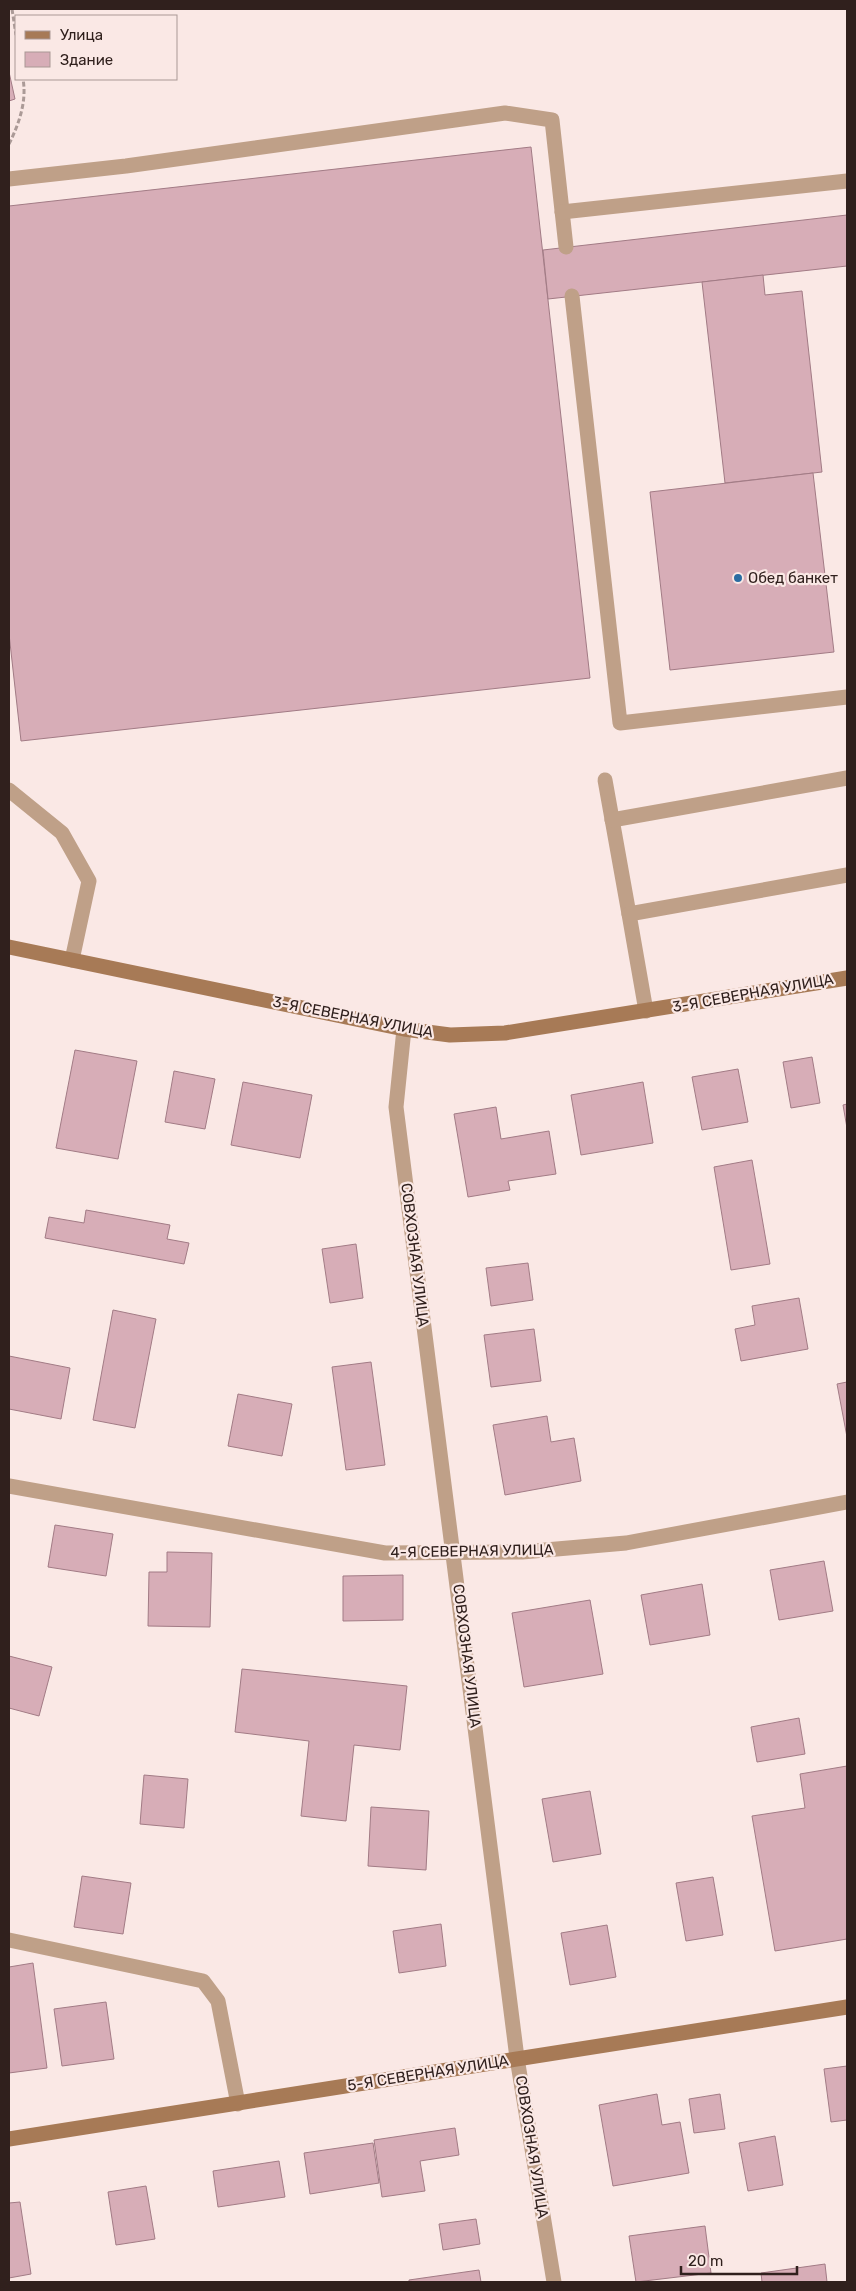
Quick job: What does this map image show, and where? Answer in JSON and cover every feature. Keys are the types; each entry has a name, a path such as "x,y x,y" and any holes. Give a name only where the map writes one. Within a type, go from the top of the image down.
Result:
{"main road":[{"name":"3-Я СЕВЕРНАЯ УЛИЦА","path":"9,947 404,1029 450,1035 505,1034 847,978"},
{"name":"5-Я СЕВЕРНАЯ УЛИЦА","path":"9,2139 847,2007"}],"street":[{"path":"9,179 126,166 506,113 552,120 566,246"},
{"path":"562,212 847,181"},
{"path":"572,296 620,723 847,697"},
{"path":"612,820 847,778"},
{"path":"605,780 646,1011"},
{"path":"9,790 62,833 89,881 72,960"},
{"path":"629,914 847,875"},
{"name":"СОВХОЗНАЯ УЛИЦА","path":"404,1029 396,1107 517,2058 554,2282"},
{"name":"4-Я СЕВЕРНАЯ УЛИЦА","path":"9,1486 385,1553 454,1554 522,1552 626,1542 847,1502"},
{"path":"9,1940 202,1981 218,2001 238,2104"}],"path":[{"path":"12,9 15,29"},
{"path":"9,144 18,125 25,88 24,80"}],"building":[{"path":"9,72 15,99 9,101"},
{"path":"531,147 590,678 21,741 9,634 9,206"},
{"path":"847,215 847,266 548,299 543,250"},
{"path":"763,275 765,295 802,291 822,472 725,483 702,282"},
{"path":"813,473 834,652 670,670 650,492"},
{"path":"75,1050 137,1061 118,1159 56,1148"},
{"path":"812,1057 820,1103 791,1108 783,1062"},
{"path":"738,1069 748,1122 702,1130 692,1077"},
{"path":"174,1071 215,1079 205,1129 165,1122"},
{"path":"243,1082 312,1095 300,1158 231,1145"},
{"path":"643,1082 653,1143 581,1155 571,1095"},
{"path":"847,1104 847,1128 843,1105"},
{"path":"496,1107 501,1139 549,1131 556,1174 508,1181 510,1190 468,1197 454,1114"},
{"path":"752,1160 770,1264 731,1270 714,1167"},
{"path":"86,1210 170,1225 167,1239 189,1243 184,1264 45,1238 49,1217 84,1223"},
{"path":"356,1244 363,1298 330,1303 322,1249"},
{"path":"528,1263 533,1300 491,1306 486,1268"},
{"path":"799,1298 808,1349 741,1361 735,1329 755,1325 752,1306"},
{"path":"113,1310 156,1319 135,1428 93,1420"},
{"path":"534,1329 541,1381 491,1387 484,1335"},
{"path":"9,1356 70,1368 61,1419 9,1409"},
{"path":"371,1362 385,1465 346,1470 332,1367"},
{"path":"847,1382 847,1437 837,1384"},
{"path":"238,1394 292,1404 282,1456 228,1446"},
{"path":"547,1416 551,1442 574,1438 581,1481 505,1495 493,1425"},
{"path":"55,1525 113,1534 106,1576 48,1567"},
{"path":"167,1552 212,1553 210,1627 148,1626 149,1572 167,1572"},
{"path":"824,1561 833,1611 779,1620 770,1570"},
{"path":"403,1575 403,1620 343,1621 343,1576"},
{"path":"702,1584 710,1635 650,1645 641,1595"},
{"path":"590,1600 603,1674 524,1687 512,1613"},
{"path":"9,1656 52,1667 39,1716 9,1708"},
{"path":"242,1669 407,1686 400,1750 354,1745 346,1821 301,1816 309,1741 235,1732"},
{"path":"799,1718 805,1754 757,1762 751,1727"},
{"path":"847,1766 847,1939 775,1951 752,1816 805,1808 800,1774"},
{"path":"144,1775 188,1779 184,1828 140,1824"},
{"path":"590,1791 601,1854 553,1862 542,1799"},
{"path":"371,1807 429,1811 426,1870 368,1866"},
{"path":"82,1876 131,1883 123,1934 74,1927"},
{"path":"713,1877 723,1935 686,1941 676,1883"},
{"path":"441,1924 446,1966 399,1973 393,1931"},
{"path":"607,1925 616,1977 570,1985 561,1933"},
{"path":"33,1963 47,2068 9,2073 9,1967"},
{"path":"106,2002 114,2059 62,2066 54,2009"},
{"path":"847,2066 847,2120 831,2122 824,2069"},
{"path":"657,2094 662,2125 680,2122 689,2173 613,2186 599,2105"},
{"path":"720,2094 725,2129 694,2133 689,2099"},
{"path":"455,2128 459,2155 420,2161 425,2191 382,2197 374,2140"},
{"path":"775,2136 783,2185 748,2191 739,2143"},
{"path":"373,2143 379,2183 310,2194 304,2153"},
{"path":"279,2161 285,2197 218,2207 213,2171"},
{"path":"146,2186 155,2239 116,2245 108,2192"},
{"path":"20,2202 31,2274 9,2278 9,2203"},
{"path":"476,2219 480,2244 443,2250 439,2224"},
{"path":"705,2226 711,2273 636,2282 629,2236"},
{"path":"825,2264 827,2282 762,2282 761,2273"},
{"path":"479,2270 481,2282 409,2282 409,2280"}],"place":[{"name":"Обед банкет","path":"738,578"}]}
